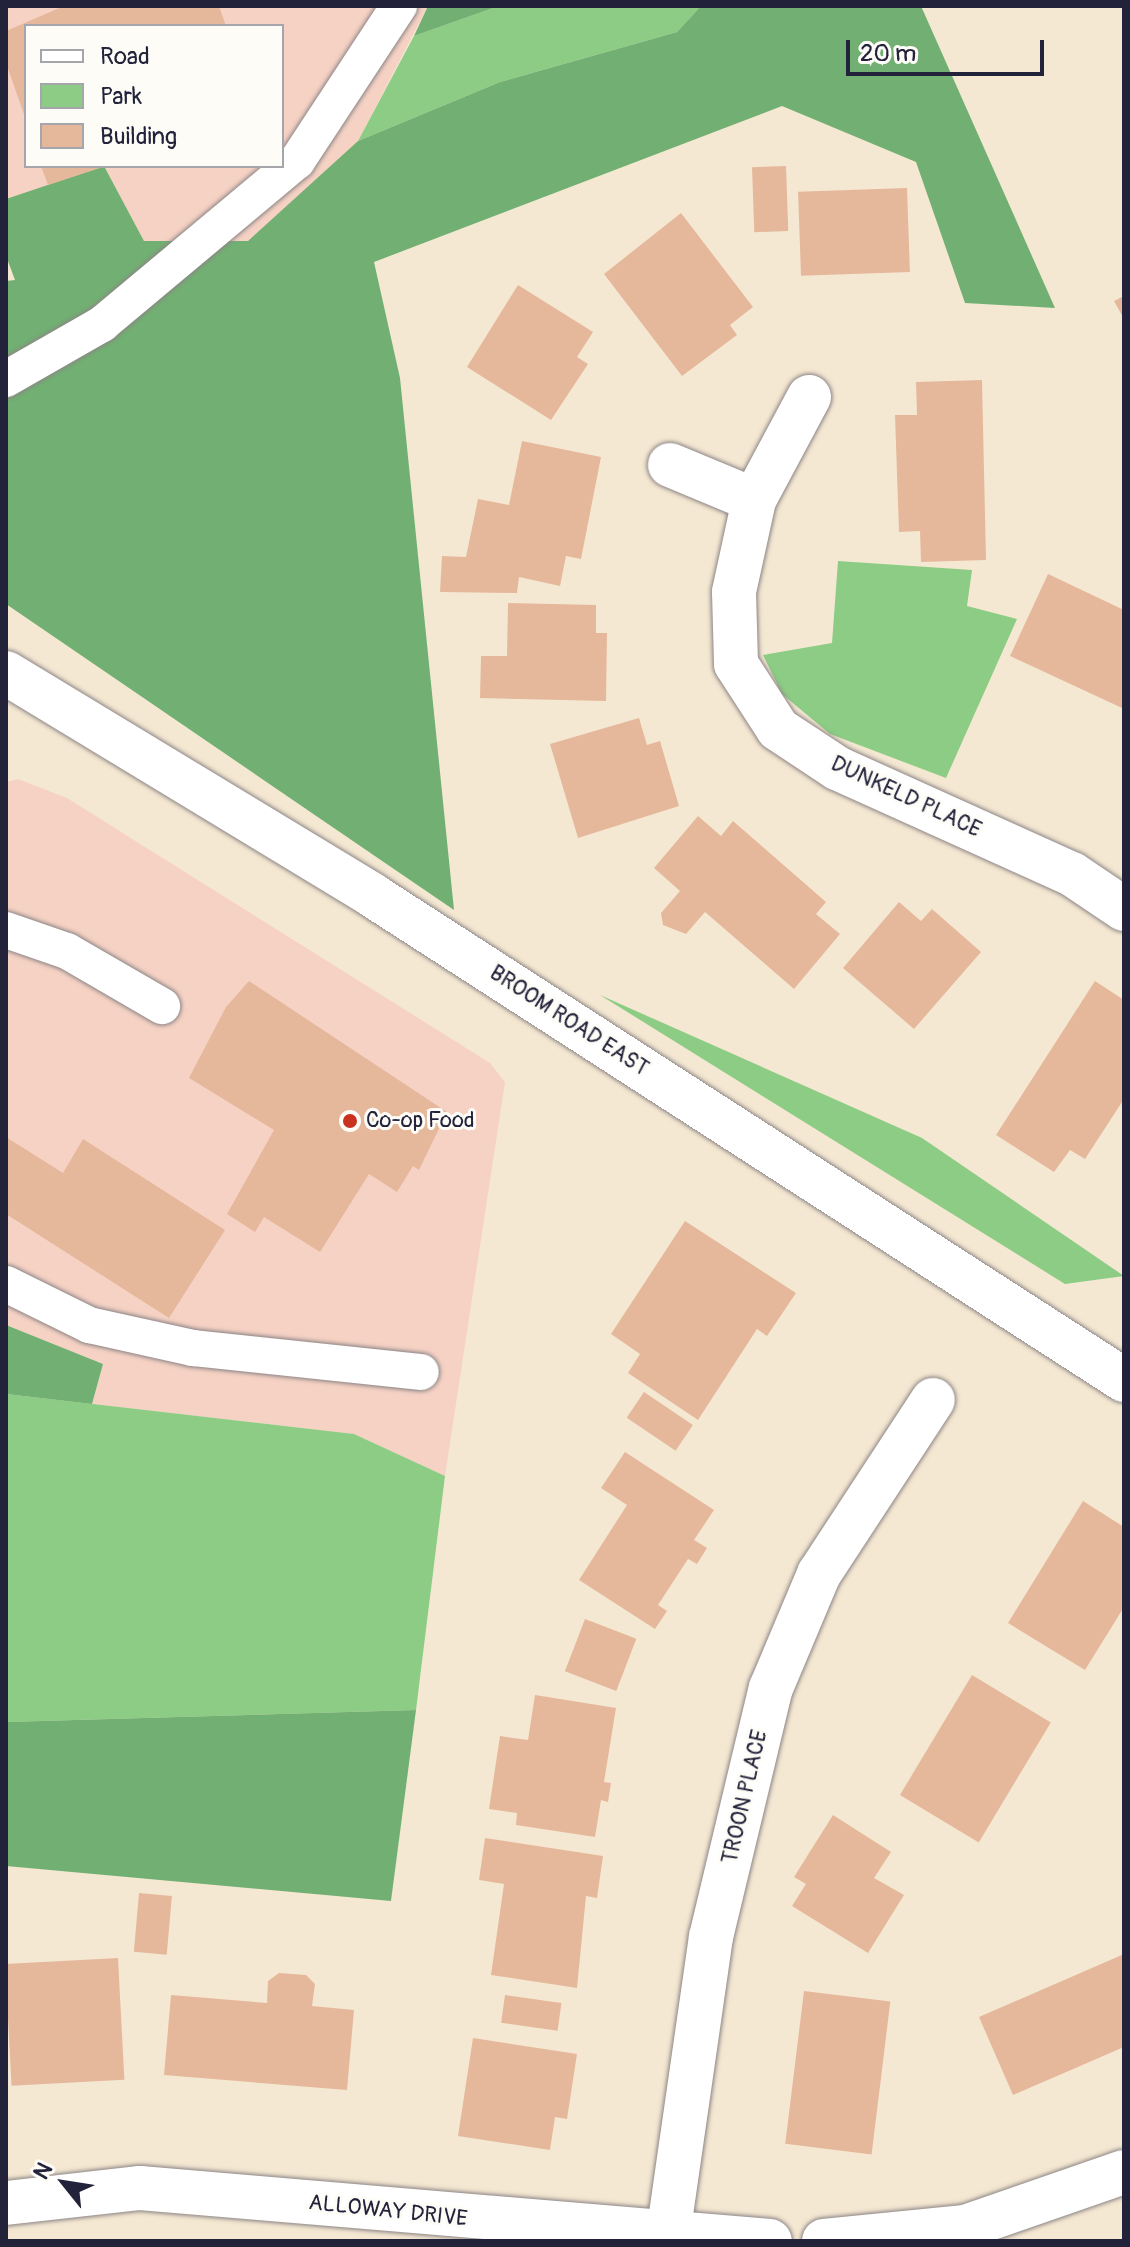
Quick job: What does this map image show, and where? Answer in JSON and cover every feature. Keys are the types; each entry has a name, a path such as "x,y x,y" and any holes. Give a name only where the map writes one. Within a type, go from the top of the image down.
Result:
{"street":[{"name":"DUNKELD PLACE","path":"809,397 754,500 734,592 736,664 778,729 837,768 1072,874 1124,909"},
{"path":"670,465 754,500"},
{"name":"BROOM ROAD EAST","path":"6,673 372,895 1124,1380"},
{"name":"TROON PLACE","path":"668,2235 711,1937 771,1688 819,1574 933,1400"},
{"path":"824,2241 965,2234 1124,2172"},
{"name":"ALLOWAY DRIVE","path":"6,2203 140,2188 420,2229 668,2235 770,2241"}],"lane":[{"path":"6,379 102,324 297,161 399,6"},
{"path":"6,930 67,951 162,1006"},
{"path":"6,1284 89,1325 193,1348 421,1372"}],"shaded area":[{"path":"6,6 428,6 358,141 249,241 144,241 105,168 284,168 284,24 24,24 24,168 98,168 6,199"},
{"path":"18,779 67,798 490,1063 505,1082 445,1476 354,1434 92,1404 103,1364 6,1325 6,782"}],"green space":[{"path":"428,6 499,6 414,36"},
{"path":"499,6 701,6 677,32 500,82 358,141 414,36"},
{"path":"701,6 921,6 1055,308 965,303 916,162 782,106 374,262 400,378 454,910 6,604 6,281 15,280 6,256 6,199 105,168 144,241 248,241 358,141 500,82 677,32"},
{"path":"838,561 972,570 967,606 1017,619 946,778 830,734 782,694 763,655 832,643"},
{"path":"600,995 922,1138 1124,1276 1065,1284"},
{"path":"6,1325 103,1364 92,1404 6,1394"},
{"path":"6,1394 354,1434 445,1476 416,1710 6,1722"},
{"path":"416,1710 391,1901 6,1866 6,1722"}],"building":[{"path":"64,6 219,6 225,24 24,24 24,114 6,63 6,31"},
{"path":"786,166 788,231 754,232 752,167"},
{"path":"42,168 100,168 48,185"},
{"path":"907,188 910,272 801,276 798,192"},
{"path":"681,213 753,307 730,325 737,335 682,376 604,274"},
{"path":"518,285 593,332 577,357 588,364 551,420 467,367"},
{"path":"1124,296 1124,319 1114,301"},
{"path":"982,380 986,560 921,562 920,531 899,532 895,415 917,415 916,382"},
{"path":"522,441 601,457 581,559 566,556 560,586 519,577 517,593 440,592 442,556 466,557 478,499 509,505"},
{"path":"1048,574 1124,610 1122,708 1010,656"},
{"path":"508,603 596,605 596,633 607,633 606,701 480,698 481,656 507,656"},
{"path":"639,718 647,745 660,741 679,806 578,838 550,744"},
{"path":"698,816 721,836 733,821 826,902 816,914 840,934 794,989 705,912 686,934 663,925 661,913 680,891 654,868"},
{"path":"899,902 921,921 932,909 981,952 914,1029 843,968"},
{"name":"Co-op Food","path":"249,981 447,1112 419,1170 413,1166 397,1192 369,1174 320,1252 264,1217 255,1232 227,1214 274,1130 189,1078 226,1007"},
{"path":"1095,981 1124,1000 1124,1099 1085,1159 1070,1150 1054,1172 996,1135"},
{"path":"6,1137 63,1173 83,1139 225,1230 169,1318 6,1214"},
{"path":"685,1221 796,1293 767,1336 757,1329 698,1420 628,1373 640,1354 611,1334"},
{"path":"644,1392 693,1425 676,1451 627,1418"},
{"path":"625,1452 714,1510 694,1540 707,1548 697,1564 688,1559 658,1605 667,1611 655,1629 579,1580 627,1505 601,1488"},
{"path":"1083,1501 1124,1527 1124,1607 1085,1670 1008,1623"},
{"path":"585,1619 636,1639 616,1691 565,1671"},
{"path":"972,1675 1051,1722 979,1842 900,1795"},
{"path":"535,1695 616,1708 604,1782 611,1783 608,1802 601,1800 595,1837 516,1825 517,1813 489,1809 500,1736 528,1740"},
{"path":"833,1815 891,1852 874,1878 904,1895 868,1953 792,1906 806,1884 794,1877"},
{"path":"485,1838 603,1856 597,1898 586,1896 577,1988 491,1975 504,1884 479,1880"},
{"path":"139,1893 172,1896 167,1955 134,1952"},
{"path":"1124,1954 1124,2047 1013,2095 979,2017"},
{"path":"118,1958 124,2080 12,2086 6,1964"},
{"path":"279,1973 306,1975 315,1984 312,2006 354,2010 347,2090 164,2075 171,1995 267,2003 268,1981"},
{"path":"804,1991 890,2002 872,2154 785,2144"},
{"path":"505,1995 561,2003 558,2031 501,2023"},
{"path":"473,2038 577,2054 567,2119 555,2117 550,2150 458,2136"}],"place":[{"name":"Co-op Food","path":"350,1121"}]}
